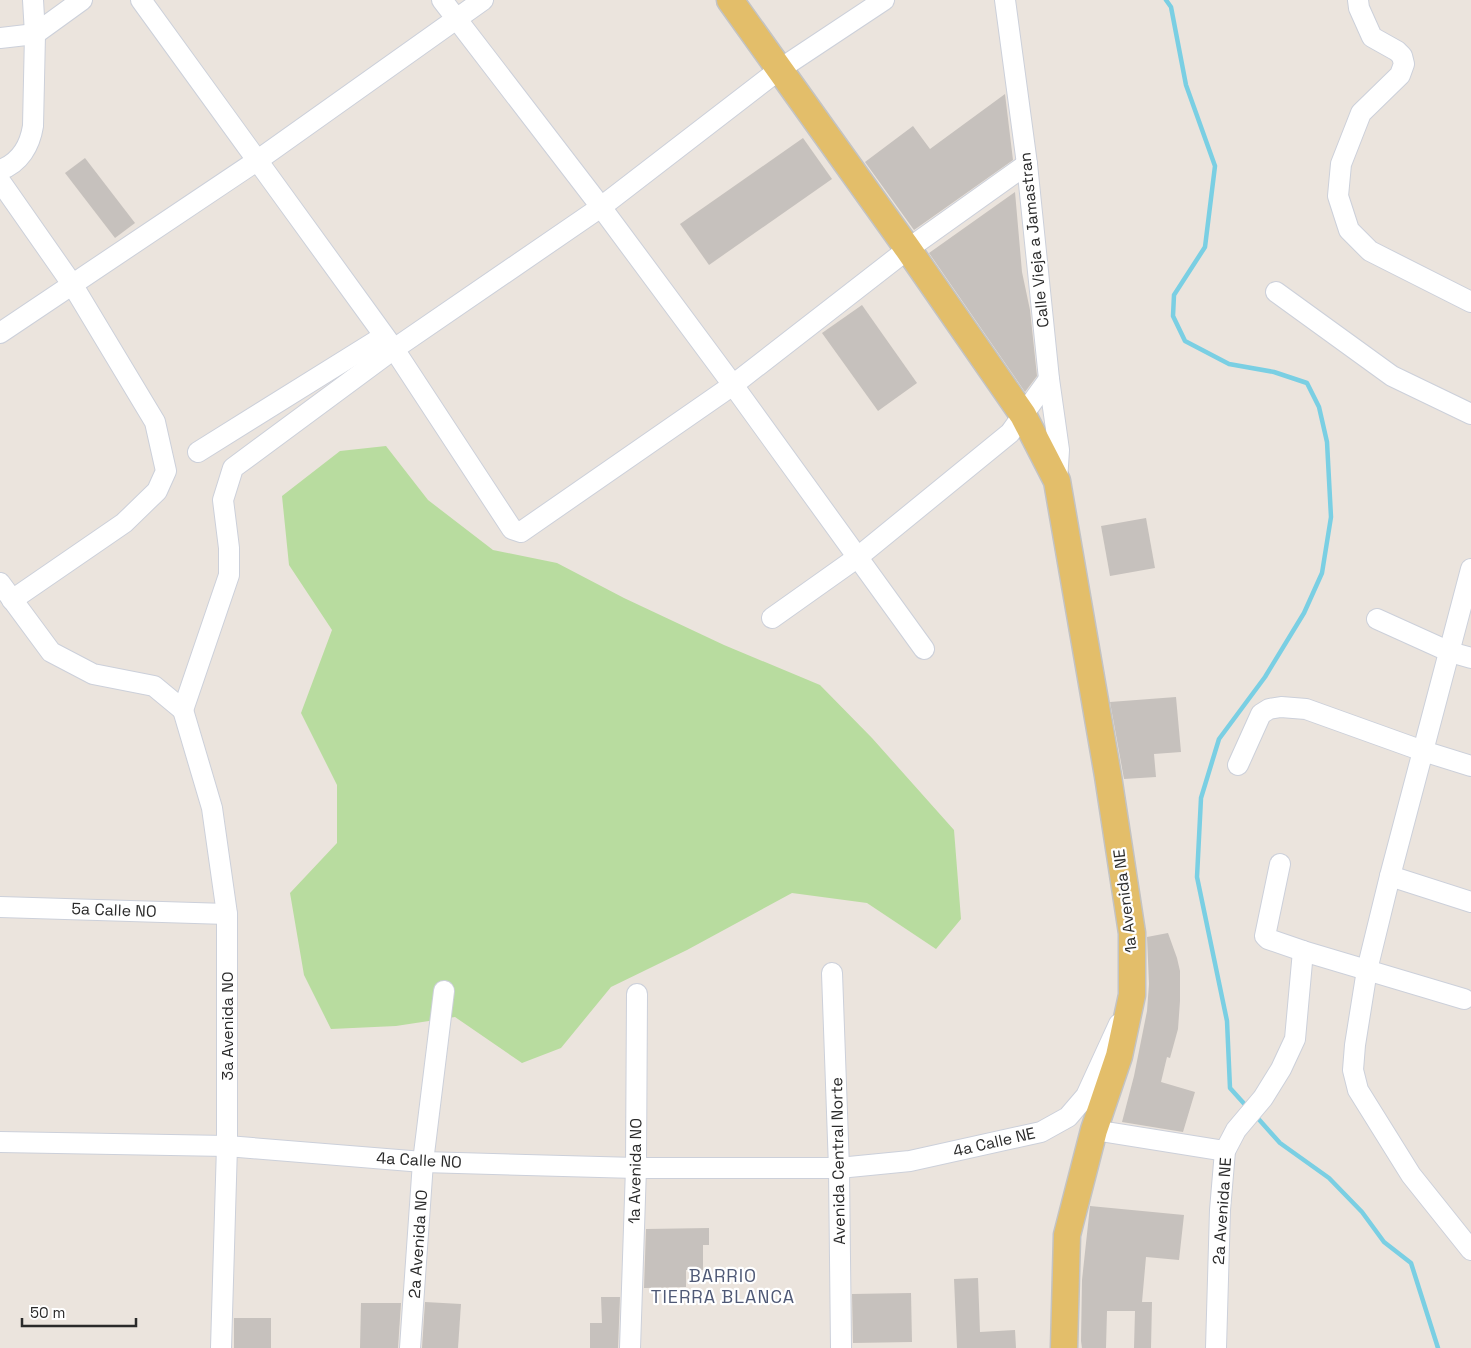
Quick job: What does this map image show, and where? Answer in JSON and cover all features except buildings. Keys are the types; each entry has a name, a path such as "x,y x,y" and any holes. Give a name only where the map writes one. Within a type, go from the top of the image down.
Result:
{"main road":[{"name":"1a Avenida NE","path":"730,0 908,249 1023,415 1057,481 1106,766 1132,933 1132,995 1119,1056 1094,1130 1067,1235 1064,1348"}],"street":[{"path":"0,170 13,163 21,155 31,136 33,126 35,34 33,0"},
{"path":"0,38 35,34 82,0"},
{"path":"141,0 389,342 512,529 521,532 733,384 908,249 1027,164"},
{"path":"442,0 601,207 733,384 924,649"},
{"path":"0,333 258,160 483,0"},
{"path":"198,452 389,342 601,207 780,69 884,0"},
{"name":"Calle Vieja a Jamastran","path":"1005,0 1027,164 1049,379 1059,450 1057,481"},
{"path":"1358,0 1358,8 1372,37 1397,51 1402,56 1404,64 1400,75 1361,113 1342,164 1338,196 1349,230 1370,251 1471,302"},
{"path":"0,181 72,284 155,422 166,470 157,491 124,523 12,600"},
{"path":"1276,292 1392,376 1471,414"},
{"path":"0,583 51,652 93,674 154,686 183,710 229,574 229,548 223,500 233,468 389,342"},
{"path":"772,618 858,557 1010,433 1049,379"},
{"path":"1471,569 1390,876 1368,970 1355,1044 1353,1070 1358,1090 1411,1175 1471,1250"},
{"path":"1377,619 1450,652 1471,658"},
{"path":"1238,765 1261,714 1269,709 1281,707 1306,709 1471,766"},
{"name":"3a Avenida NO","path":"183,710 212,808 227,914 226,1146 221,1348"},
{"path":"1280,864 1265,936 1268,939 1464,999"},
{"path":"1390,876 1471,902"},
{"name":"5a Calle NO","path":"0,907 227,914"},
{"name":"2a Avenida NE","path":"1216,1348 1220,1210 1225,1151 1236,1130 1263,1098 1281,1069 1295,1038 1304,951"},
{"name":"Avenida Central Norte","path":"832,974 839,1168 841,1348"},
{"name":"2a Avenida NO","path":"410,1348 423,1162 444,991"},
{"name":"1a Avenida NO","path":"630,1348 636,1168 637,994"},
{"name":"4a Calle NE","path":"839,1168 910,1161 1041,1132 1068,1117 1086,1096 1132,995"},
{"path":"1094,1130 1225,1151"},
{"name":"4a Calle NO","path":"0,1142 226,1146 423,1162 636,1168 839,1168"}],"green space":[{"path":"386,446 428,500 493,550 557,563 624,598 724,645 820,685 872,738 954,830 961,919 936,949 867,903 792,893 687,950 611,987 561,1048 522,1063 455,1017 396,1026 331,1029 304,975 290,893 337,843 337,785 301,713 332,630 289,565 282,496 340,451"}],"waterway":[{"path":"1166,0 1171,7 1186,85 1215,166 1205,247 1174,295 1173,316 1185,341 1229,364 1274,372 1307,383 1319,407 1327,442 1331,517 1322,573 1304,613 1265,677 1219,739 1201,798 1197,877 1227,1021 1230,1088 1248,1108"},
{"path":"1255,1115 1280,1143 1329,1178 1362,1212 1384,1242 1411,1263 1438,1348"}],"district":[{"name":"BARRIO TIERRA BLANCA","path":"723,1285"}]}
